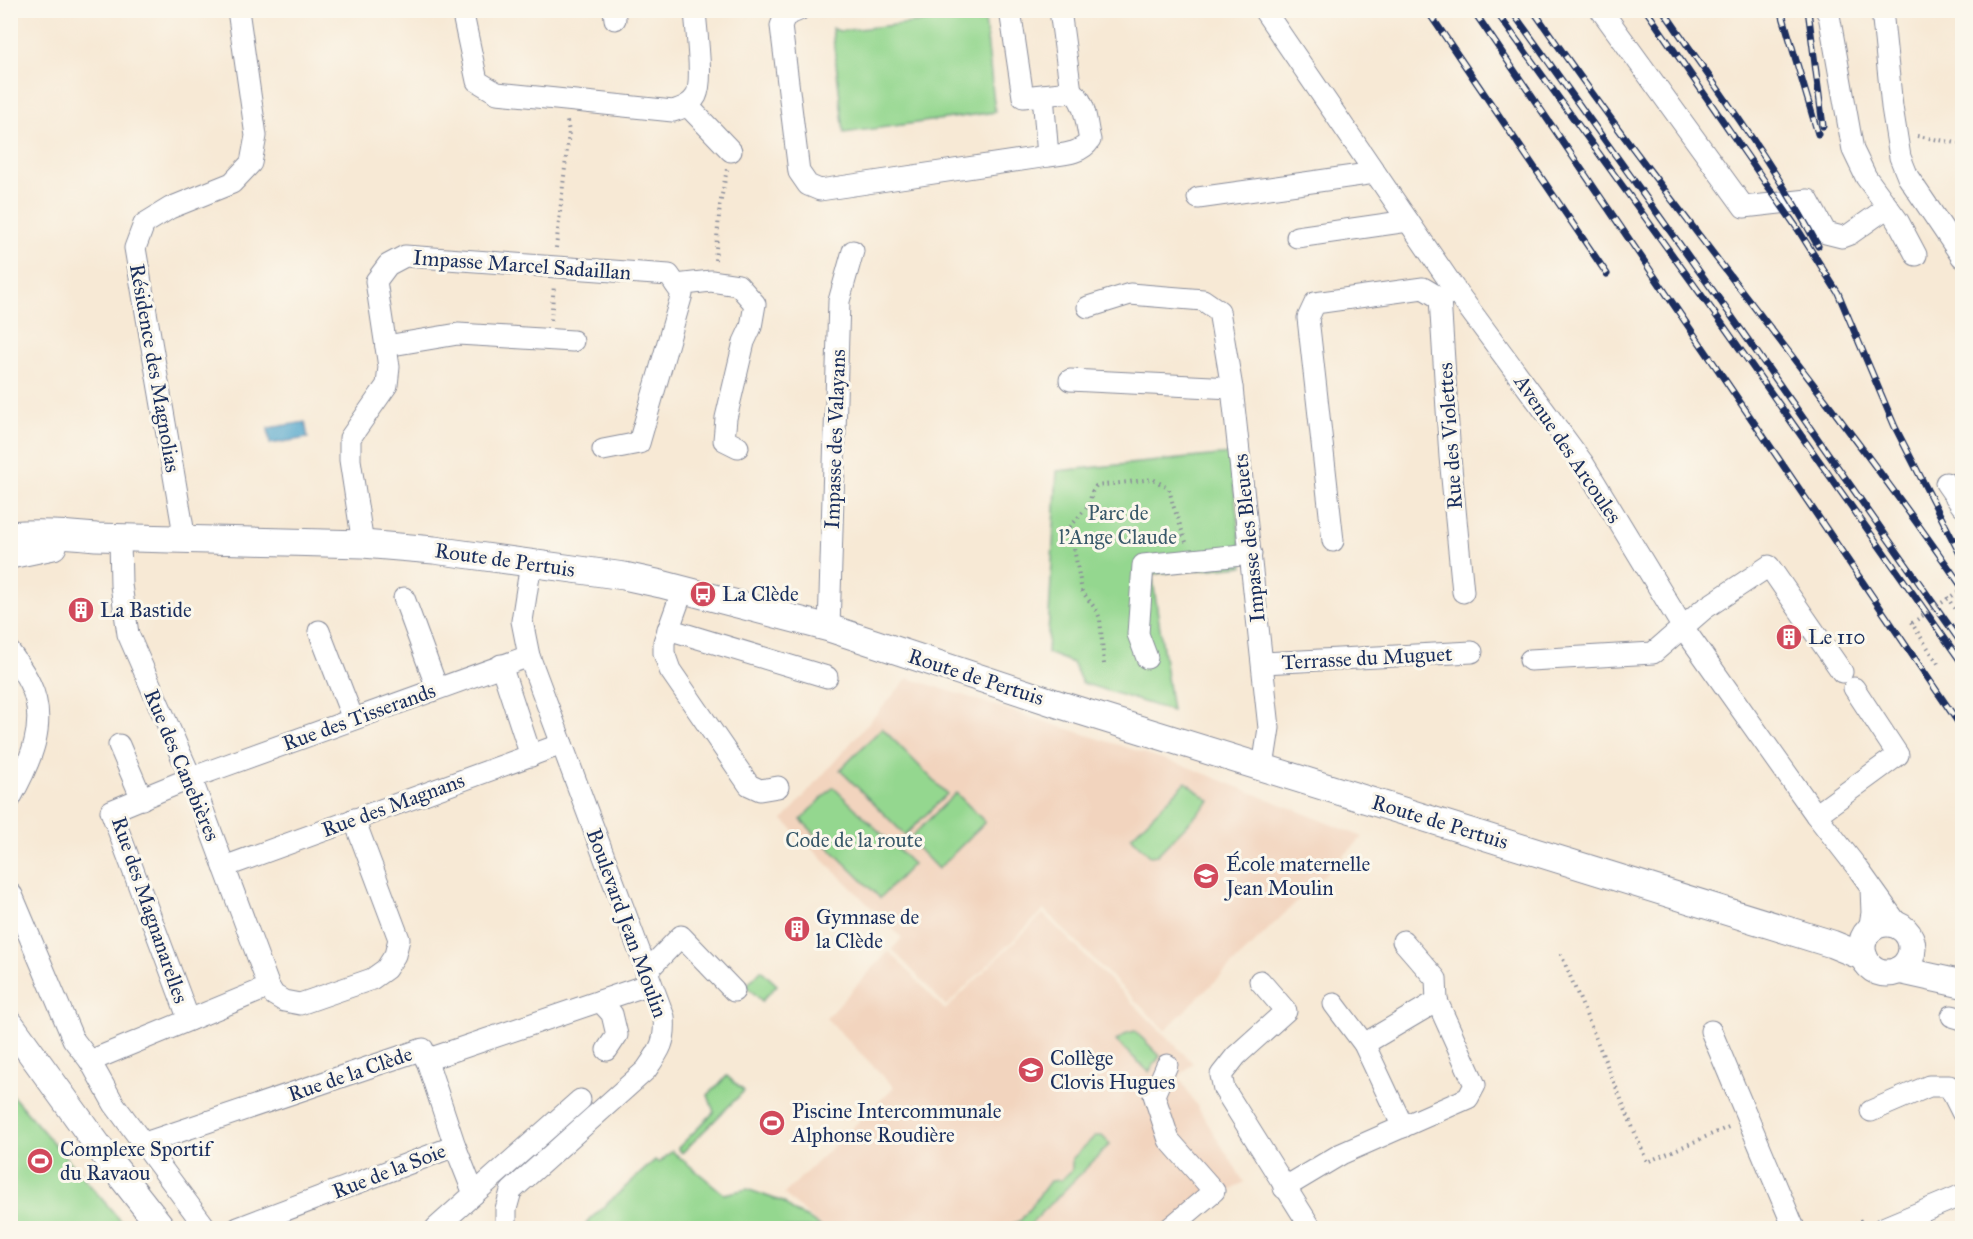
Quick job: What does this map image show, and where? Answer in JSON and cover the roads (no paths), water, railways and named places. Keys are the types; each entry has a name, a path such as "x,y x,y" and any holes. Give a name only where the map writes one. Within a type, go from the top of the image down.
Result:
{"main road":[{"name":"Route de Pertuis","path":"10,535 49,533 108,538 363,544 434,550 624,576 683,589 829,628 1061,705 1832,944 1867,940"},
{"name":"Route de Pertuis","path":"10,555 108,538"},
{"path":"1906,935 1910,959 1892,972 1875,969 1867,940 1884,923 1906,935 1935,962 1962,973"},
{"path":"1899,969 1962,984"},
{"path":"10,1024 107,1158 162,1228"}],"street":[{"name":"Résidence des Magnolias","path":"185,540 135,248 144,224 170,208 232,183 251,163 256,136 238,10"},
{"path":"462,10 477,81 497,93 673,111 688,106 695,97 700,84 695,10"},
{"path":"799,10 785,16 781,26 799,172 808,185 820,190 1048,156 1077,151 1086,147 1090,140 1081,99 1071,92 1023,97 1010,10"},
{"path":"1060,10 1071,92"},
{"name":"Avenue des Arcoules","path":"1264,10 1408,221 1448,294 1583,463 1682,626 1816,815 1906,935"},
{"path":"1601,10 1744,207 1808,201 1826,232 1842,237 1850,234 1888,207"},
{"path":"1826,10 1829,15 1853,150 1866,177 1898,221 1916,255"},
{"path":"1882,10 1895,133 1900,157 1908,177 1962,257"},
{"path":"1042,95 1048,156"},
{"path":"688,106 731,151"},
{"path":"1198,198 1375,174"},
{"path":"1297,237 1408,221"},
{"name":"Impasse des Valayans","path":"829,628 839,301 853,250"},
{"name":"Impasse Marcel Sadaillan","path":"363,544 350,460 350,438 387,385 389,367 376,281 388,265 405,256 555,266 669,275 676,285"},
{"path":"603,450 639,443 682,294 676,285 711,281 738,285 755,304 726,418 724,440 738,447"},
{"path":"1333,541 1308,318 1315,303 1423,288 1448,294"},
{"name":"Impasse des Bleuets","path":"1088,308 1130,294 1203,300 1219,311 1232,388 1263,663 1269,728 1263,767"},
{"name":"Rue des Violettes","path":"1448,294 1450,457 1463,592"},
{"path":"386,346 458,334 573,341"},
{"path":"1070,380 1232,388"},
{"path":"1946,483 1962,506"},
{"name":"Rue des Canebières","path":"108,538 121,585 128,634 191,778 269,987"},
{"path":"1147,658 1138,634 1143,565 1251,554"},
{"name":"Boulevard Jean Moulin","path":"506,1228 506,1209 511,1191 646,1070 658,1052 665,1034 664,1017 528,656 522,621 531,563"},
{"path":"1530,660 1653,653 1704,609 1769,566 1898,755 1816,815"},
{"path":"683,589 664,642 664,654 670,670 749,785 760,790 778,787"},
{"path":"404,598 437,688"},
{"path":"668,630 828,677"},
{"path":"319,631 352,719"},
{"path":"10,652 31,684 40,713 37,738 24,774 10,798"},
{"name":"Terrasse du Muguet","path":"1263,663 1472,652"},
{"name":"Rue des Tisserands","path":"191,778 528,656"},
{"path":"501,665 531,756"},
{"name":"Rue des Magnans","path":"224,867 562,744"},
{"path":"119,745 142,799"},
{"name":"Rue des Magnanarelles","path":"189,1020 111,811 191,778"},
{"path":"90,1061 269,987 274,995 300,1004 372,980 386,969 395,955 399,939 354,819"},
{"path":"1867,940 1872,913 1871,888"},
{"path":"12,895 73,1039 90,1061 114,1104 206,1228"},
{"path":"648,978 681,936 734,991"},
{"path":"1284,1188 1341,1154 1468,1098 1475,1085 1437,1001 1436,979 1403,941"},
{"name":"Rue de la Clède","path":"145,1143 423,1049 426,1060 600,1000 648,978"},
{"path":"1260,981 1286,1011 1236,1056 1221,1075 1224,1089 1311,1228"},
{"path":"600,1000 612,1014 617,1035 607,1050"},
{"path":"1364,1044 1437,1001"},
{"path":"1334,1004 1364,1044 1403,1127"},
{"path":"1711,1032 1794,1228"},
{"name":"Rue de la Soie","path":"238,1228 455,1146 426,1060"},
{"path":"1167,1065 1154,1095 1169,1140 1214,1191 1170,1228"},
{"path":"1871,1111 1929,1086 1949,1086 1962,1112"},
{"path":"436,1228 579,1100"},
{"path":"455,1146 474,1194"},
{"path":"1883,1228 1962,1195"}],"water":[{"path":"305,422 308,438 270,444 268,428"}],"railway":[{"path":"1427,10 1607,274"},
{"path":"1473,10 1962,728"},
{"path":"1495,10 1723,325 1962,663"},
{"path":"1511,10 1732,317 1962,644"},
{"path":"1533,10 1585,84 1857,442 1962,587"},
{"path":"1646,10 1797,228 1838,293 1895,427 1962,558"},
{"path":"1663,10 1764,156 1818,246"},
{"path":"1781,10 1818,134"},
{"path":"1808,10 1823,126"}],"place":[{"name":"La Clède","path":"703,594"},
{"name":"La Bastide","path":"81,610"},
{"name":"Le 110","path":"1789,637"},
{"name":"École maternelle Jean Moulin","path":"1206,876"},
{"name":"Gymnase de la Clède","path":"797,929"},
{"name":"Collège Clovis Hugues","path":"1031,1070"},
{"name":"Piscine Intercommunale Alphonse Roudière","path":"772,1123"},
{"name":"Complexe Sportif du Ravaou","path":"40,1161"}],"park label":[{"name":"Parc de l'Ange Claude","path":"1118,525"},
{"name":"Code de la route","path":"854,840"}]}
